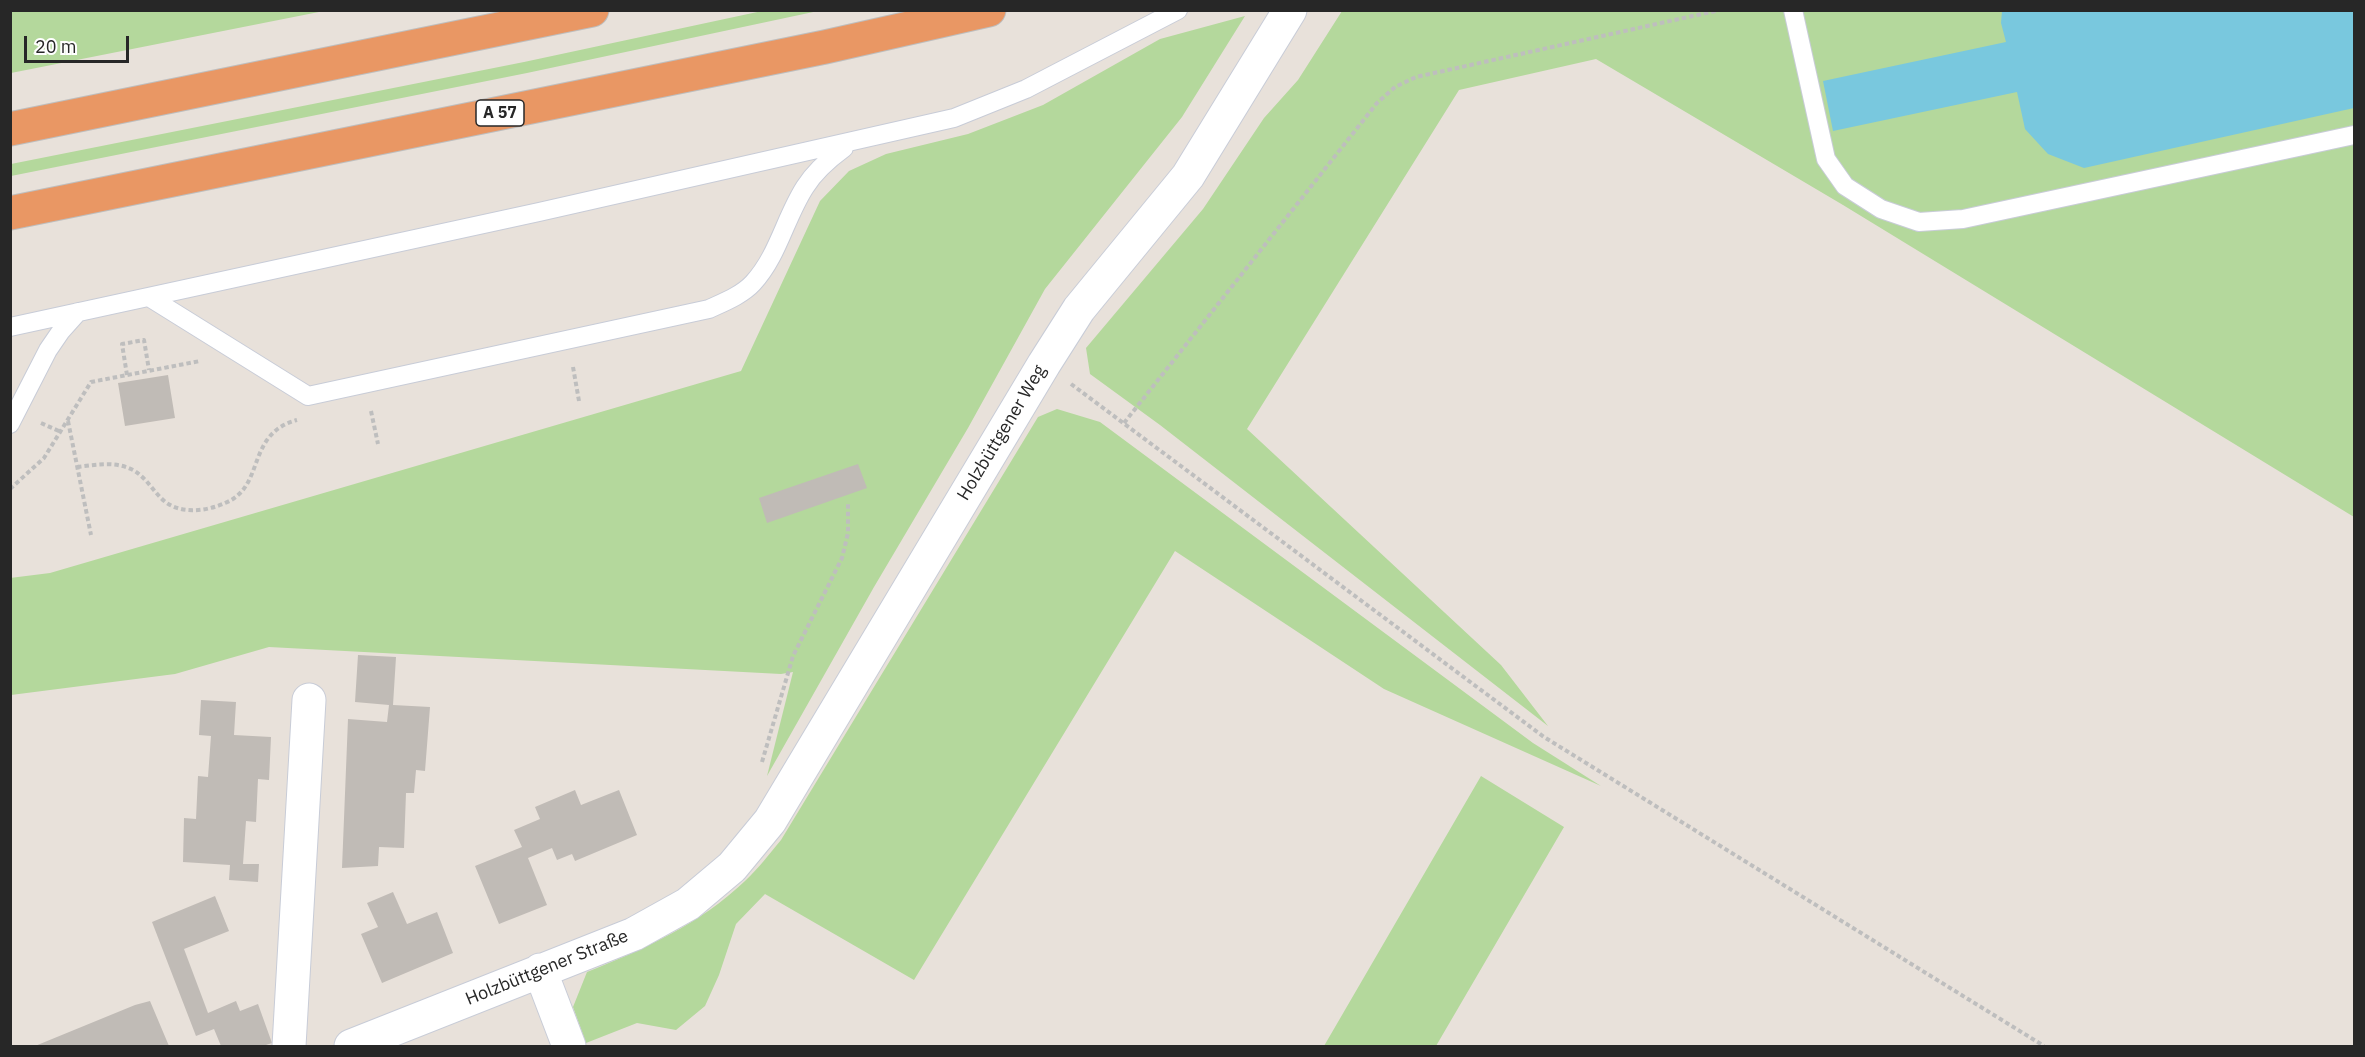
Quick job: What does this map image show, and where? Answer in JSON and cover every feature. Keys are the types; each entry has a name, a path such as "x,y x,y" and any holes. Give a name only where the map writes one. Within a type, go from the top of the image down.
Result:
{"highway":[{"path":"10,129 592,10"},
{"name":"A 57","path":"10,213 813,49 989,10"}],"street":[{"name":"Holzbüttgener Weg","path":"732,867 770,821 1079,309 1188,176 1290,10"},
{"path":"289,1047 309,700"},
{"name":"Holzbüttgener Straße","path":"351,1047 634,934 688,904 732,867"},
{"path":"540,970 569,1047"}],"lane":[{"path":"10,327 850,143 954,118 1026,90 1178,10"},
{"path":"1793,10 1826,159 1845,186 1881,208 1919,222 1963,219 2355,135"},
{"path":"149,297 308,396 698,311 730,300 751,285 766,266 805,187 824,162 850,143"},
{"path":"10,424 48,350 61,330 78,312"}],"path":[{"path":"1124,423 1377,103 1395,87 1416,77 1720,10"},
{"path":"128,375 122,344 144,340 149,370"},
{"path":"10,489 44,458 91,382 203,360"},
{"path":"571,360 579,401"},
{"path":"1044,364 1544,737 2044,1047"},
{"path":"369,404 378,444"},
{"path":"68,420 91,535"},
{"path":"77,467 119,465 144,478 171,507 194,511 225,503 237,496 252,476 264,441 275,431 299,420"},
{"path":"762,764 793,656 842,558 848,533 848,504"}],"green space":[{"path":"11,10 324,10 324,11 11,73"},
{"path":"762,11 818,11 527,73 11,176 11,164 524,62"},
{"path":"1342,11 2354,11 2354,517 1843,205 1596,59 1459,90 1247,429 1501,665 1548,726 1160,425 1090,374 1086,348 1203,209 1264,118 1298,80"},
{"path":"1245,16 1182,117 1045,289 968,428 874,587 767,776 793,672 781,674 269,647 175,674 11,695 10,578 50,573 741,371 820,201 849,171 886,154 968,134 1043,105 1160,39"},
{"path":"1057,409 1100,422 1533,743 1601,786 1384,689 1175,551 914,980 765,894 736,924 719,975 705,1006 676,1030 637,1023 586,1043 573,1007 587,972 690,923 728,896 764,861 781,840 1038,417"},
{"path":"1481,776 1564,827 1436,1046 1324,1046"}],"water":[{"path":"2002,11 2354,11 2354,108 2084,168 2048,154 2025,129 2017,92 1833,131 1823,81 2006,42 2001,23"}],"building":[{"path":"168,375 175,418 125,426 118,383"},
{"path":"858,464 867,488 767,523 759,498"},
{"path":"358,655 396,657 393,705 430,707 425,771 416,770 414,793 406,793 404,848 379,847 378,866 342,868 348,719 387,722 389,705 355,702"},
{"path":"201,700 236,702 234,735 271,737 269,780 258,779 256,822 246,821 243,864 259,864 258,882 229,880 230,865 183,862 184,818 196,819 198,776 208,777 211,736 199,735"},
{"path":"575,790 581,805 619,790 637,835 575,861 572,854 557,860 552,848 528,858 547,905 499,924 475,866 522,847 514,830 540,819 535,807"},
{"path":"393,892 407,924 437,912 453,953 382,983 361,934 378,927 367,903"},
{"path":"215,896 229,931 184,949 208,1013 236,1001 240,1011 258,1004 272,1043 263,1046 221,1046 214,1029 196,1036 152,922"},
{"path":"150,1001 169,1046 35,1046 135,1005"}]}
